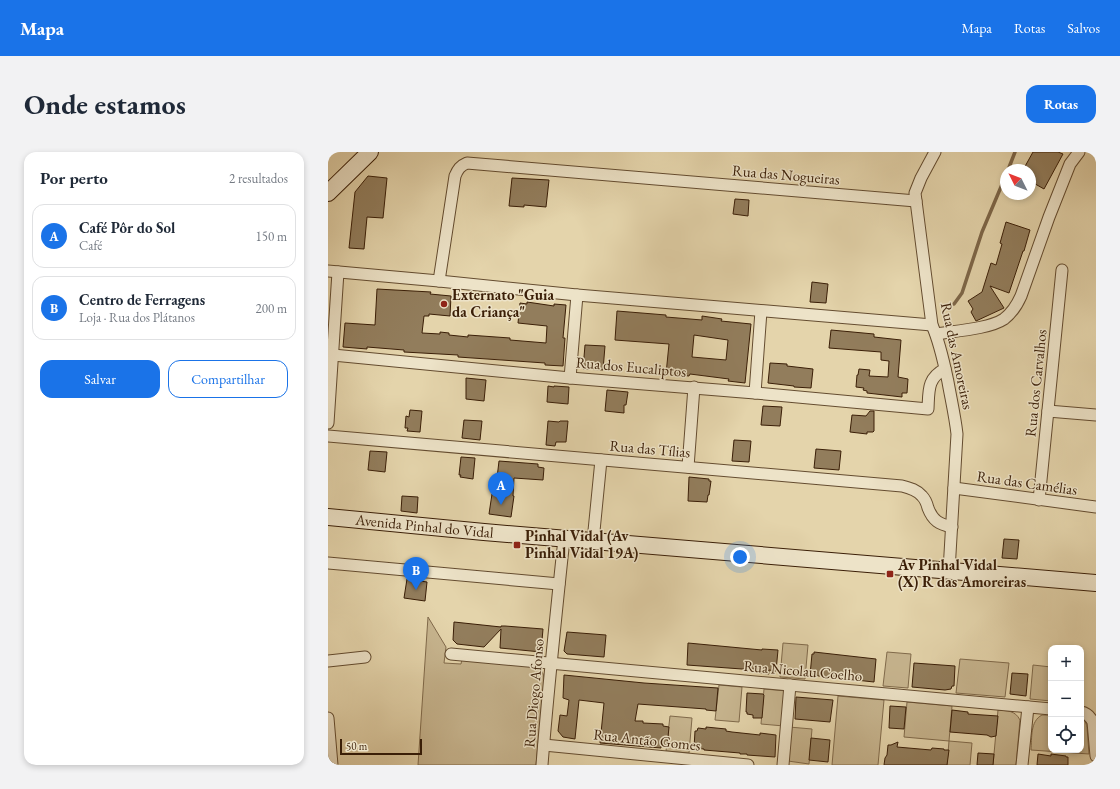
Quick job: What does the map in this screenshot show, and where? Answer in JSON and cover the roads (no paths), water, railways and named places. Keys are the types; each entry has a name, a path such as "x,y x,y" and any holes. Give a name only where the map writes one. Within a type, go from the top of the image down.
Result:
{"street":[{"path":"328,193 370,152"},
{"name":"Rua das Amoreiras","path":"935,152 917,186 915,193 934,330 945,369 957,434 949,571"},
{"path":"328,423 333,356 333,272 761,311 934,330 988,326 999,322 1010,312 1021,296 1049,217 1070,164 1079,152"},
{"name":"Rua das Nogueiras","path":"439,281 455,176 458,169 467,163 916,201"},
{"name":"Rua dos Carvalhos","path":"1039,500 1062,270"},
{"path":"570,378 577,295"},
{"path":"756,393 761,311"},
{"name":"Rua dos Eucaliptos","path":"333,356 928,409 929,387 931,382 935,376 945,369"},
{"path":"688,467 694,388"},
{"path":"1048,410 1096,415"},
{"name":"Rua das Tílias","path":"328,436 902,486 917,492 923,497 930,513 938,522 952,527"},
{"path":"593,541 601,460"},
{"name":"Rua das Camélias","path":"954,488 1096,507"},
{"name":"Avenida Pinhal do Vidal","path":"328,517 564,539 1096,583"},
{"name":"Rua Diogo Afonso","path":"542,765 564,539"},
{"path":"328,563 559,584"},
{"name":"Rua Nicolau Coelho","path":"451,654 1048,709"},
{"path":"328,661 365,657"},
{"path":"783,765 790,685"},
{"path":"1022,765 1028,707"},
{"path":"1084,713 1091,716 1093,722 1096,756"},
{"path":"328,718 332,765"},
{"name":"Rua Antão Gomes","path":"544,745 748,765"}],"waterway":[{"path":"1010,164 1015,152"},
{"path":"954,304 962,293 982,232 1000,189"}],"place":[{"name":"Externato \"Guia da Criança\"","path":"444,304"},
{"name":"Café Pôr do Sol","path":"501,505"},
{"name":"Pinhal Vidal (Av Pinhal Vidal 19A)","path":"517,545"},
{"name":"Av Pinhal Vidal (X) R das Amoreiras","path":"890,574"},
{"name":"Centro de Ferragens","path":"416,590"}]}
